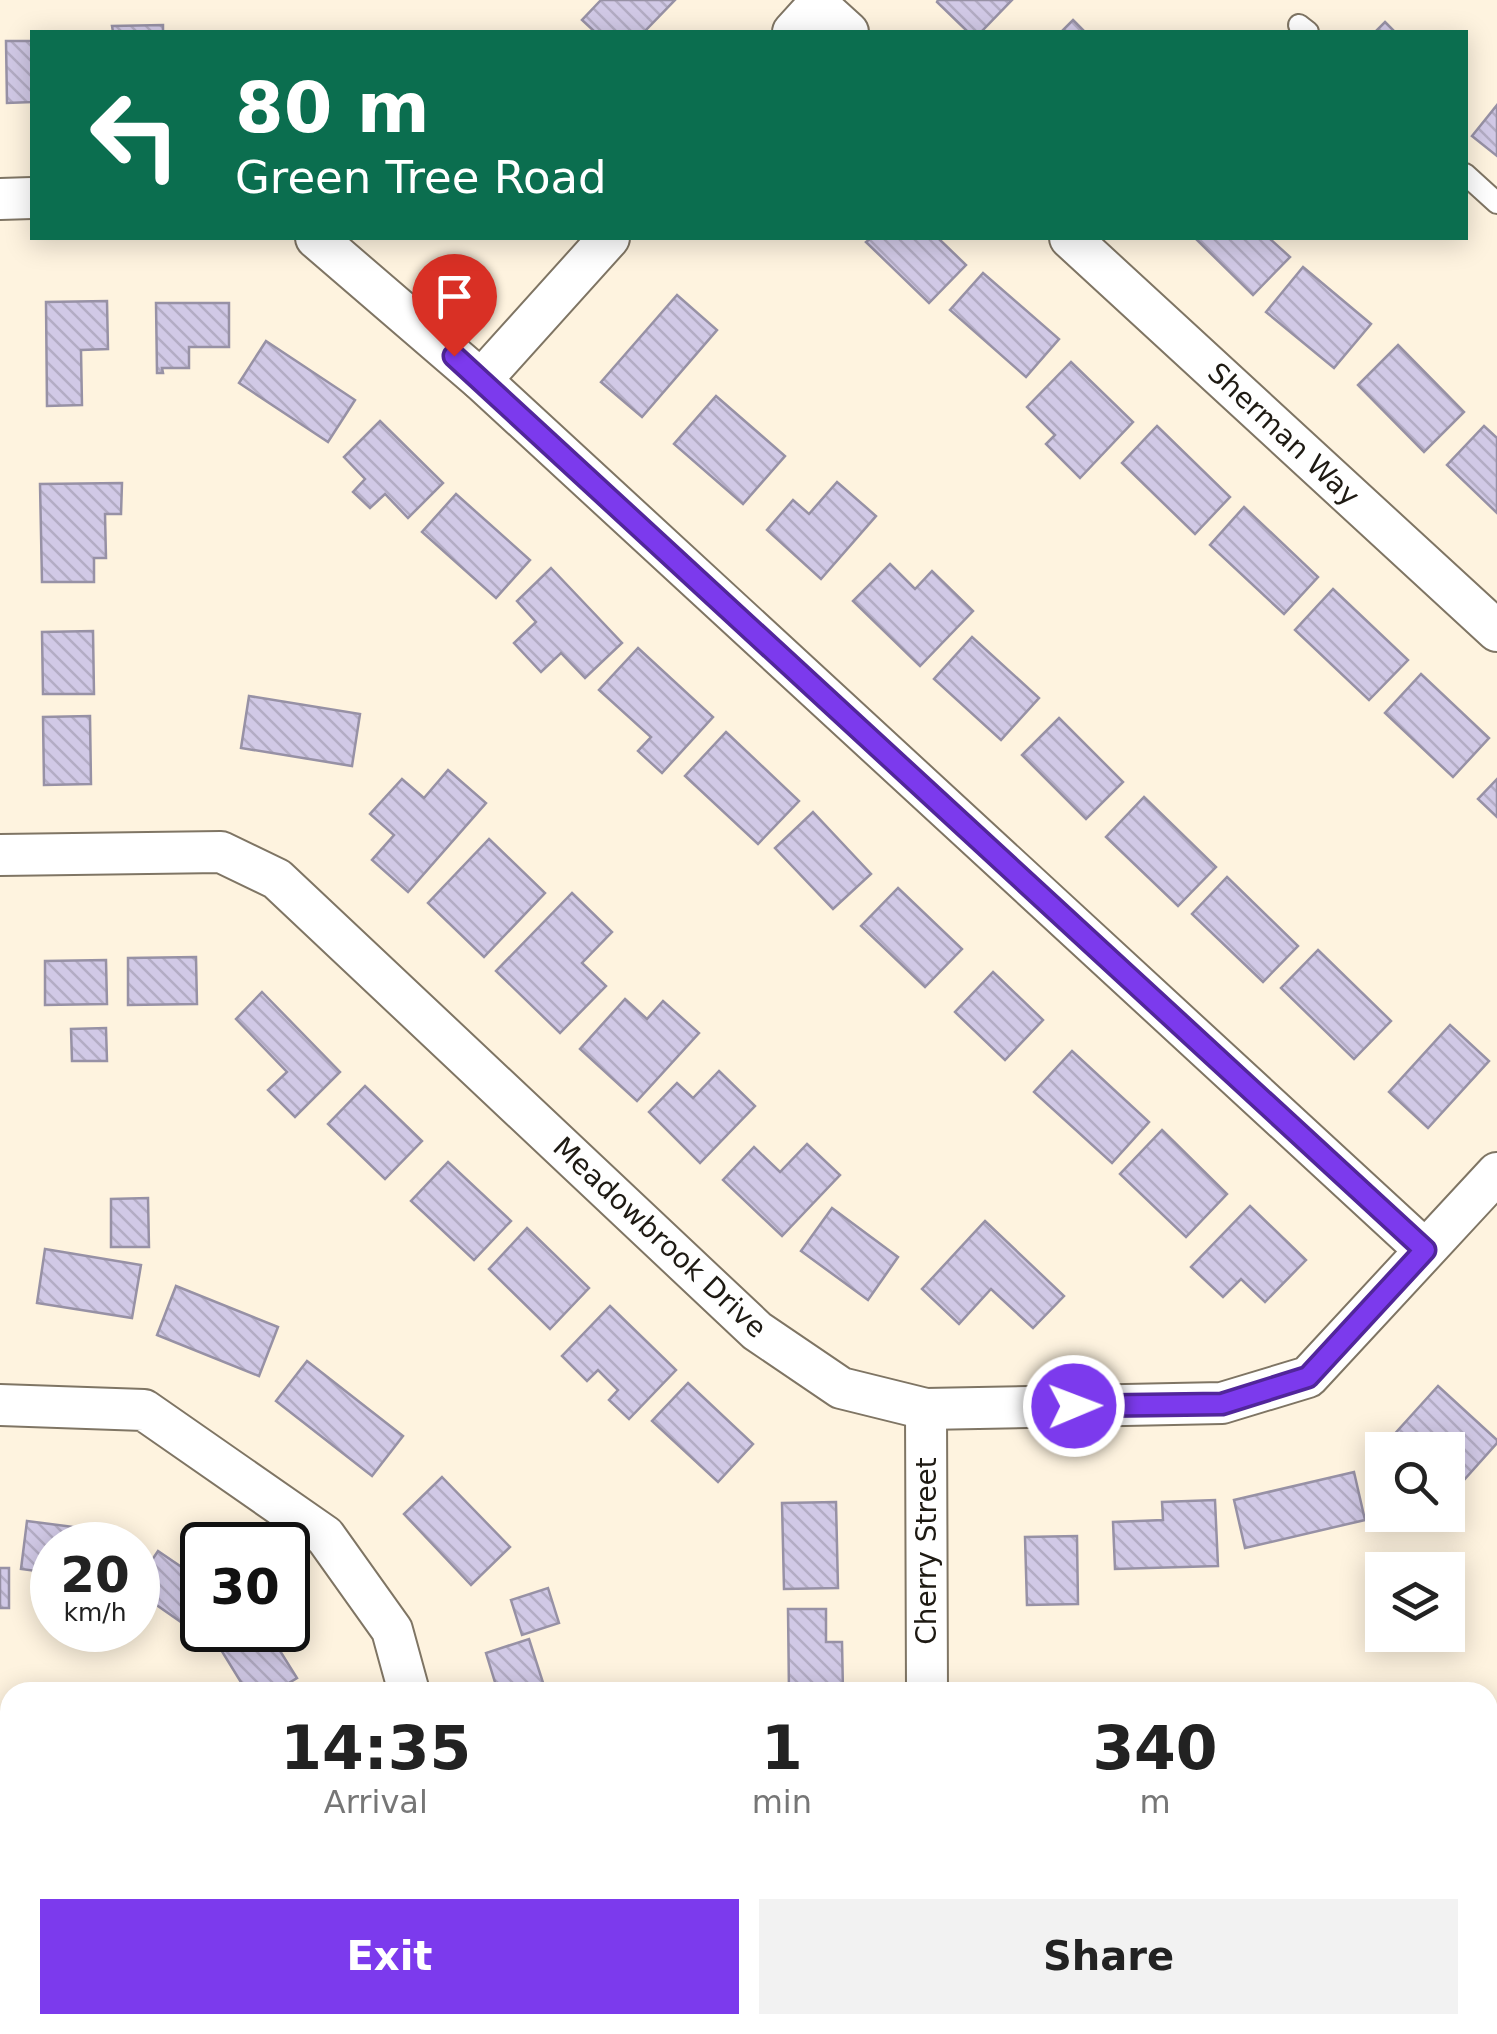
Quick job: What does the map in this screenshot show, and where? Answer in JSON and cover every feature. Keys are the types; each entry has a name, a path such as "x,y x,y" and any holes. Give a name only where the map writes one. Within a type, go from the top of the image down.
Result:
{"street":[{"path":"811,12 844,30"},
{"path":"0,199 30,198"},
{"path":"318,240 481,380 1425,1250"},
{"path":"481,380 607,240"},
{"name":"Sherman Way","path":"1072,240 1497,630"},
{"name":"Meadowbrook Drive","path":"0,855 221,852 277,879 756,1330 840,1388 926,1410 1222,1404 1308,1377 1497,1174"},
{"path":"0,1405 144,1410 326,1536 392,1630 406,1682"},
{"name":"Cherry Street","path":"926,1410 926,1682"}],"lane":[{"path":"1468,177 1497,203"}],"building":[{"path":"601,0 675,0 646,30 593,30 582,20"},
{"path":"1012,0 983,30 966,30 937,2"},
{"path":"1073,20 1083,30 1063,30"},
{"path":"1385,22 1393,30 1377,30"},
{"path":"163,25 163,30 113,30 112,26"},
{"path":"6,41 30,41 30,102 7,103"},
{"path":"1497,105 1497,156 1472,136"},
{"path":"940,240 966,265 929,303 866,242"},
{"path":"1197,240 1271,240 1290,257 1253,295"},
{"path":"1303,267 1371,324 1334,368 1266,312"},
{"path":"983,273 1059,339 1026,377 950,310"},
{"path":"677,295 717,330 642,417 601,382"},
{"path":"107,301 108,349 81,350 82,405 47,406 46,302"},
{"path":"156,303 229,303 229,347 189,347 189,368 162,368 163,373 157,373"},
{"path":"266,341 355,400 328,442 239,383"},
{"path":"1398,345 1464,412 1424,452 1358,385"},
{"path":"1071,362 1133,422 1080,478 1046,444 1055,435 1027,407"},
{"path":"716,396 785,456 743,504 674,444"},
{"path":"380,421 443,483 408,518 385,494 370,508 353,492 365,479 344,457"},
{"path":"1157,426 1230,497 1195,534 1122,463"},
{"path":"1484,426 1497,438 1497,513 1447,465"},
{"path":"837,482 876,516 821,579 767,530 793,500 809,514"},
{"path":"122,483 121,514 105,514 106,558 94,558 94,582 42,582 40,484"},
{"path":"456,494 530,560 496,598 422,532"},
{"path":"1244,507 1318,577 1284,614 1210,545"},
{"path":"890,564 915,589 932,571 973,611 920,666 853,601"},
{"path":"551,568 622,643 585,678 561,653 541,672 514,643 536,622 517,601"},
{"path":"1333,589 1408,660 1369,700 1295,630"},
{"path":"93,631 94,694 43,694 42,632"},
{"path":"972,637 1039,698 1001,740 934,679"},
{"path":"638,648 713,717 662,773 638,751 651,737 599,690"},
{"path":"1421,674 1489,738 1453,777 1385,713"},
{"path":"249,696 360,714 352,766 241,748"},
{"path":"90,716 91,784 44,785 43,717"},
{"path":"1059,718 1123,782 1086,819 1022,755"},
{"path":"726,732 799,801 758,844 685,776"},
{"path":"448,770 486,803 408,892 372,860 394,835 370,814 402,779 424,798"},
{"path":"1497,779 1497,817 1478,799"},
{"path":"1144,797 1216,867 1178,906 1106,837"},
{"path":"813,812 871,874 833,909 775,848"},
{"path":"489,839 545,893 484,957 428,903"},
{"path":"1227,877 1298,946 1263,982 1192,914"},
{"path":"898,888 962,949 925,987 861,926"},
{"path":"572,893 612,932 582,963 606,986 560,1033 496,971"},
{"path":"1318,950 1391,1021 1354,1059 1281,988"},
{"path":"196,957 197,1004 128,1005 128,958"},
{"path":"106,960 107,1004 45,1005 45,961"},
{"path":"993,972 1043,1020 1005,1060 955,1012"},
{"path":"262,992 340,1072 295,1117 268,1090 287,1072 236,1019"},
{"path":"625,999 647,1019 663,1001 699,1033 637,1101 580,1049"},
{"path":"1450,1025 1489,1061 1428,1128 1389,1092"},
{"path":"106,1028 107,1061 72,1061 71,1029"},
{"path":"1072,1051 1149,1122 1112,1163 1034,1092"},
{"path":"719,1071 755,1106 700,1163 649,1112 677,1083 693,1098"},
{"path":"365,1086 422,1141 385,1179 328,1124"},
{"path":"1162,1130 1227,1194 1186,1237 1120,1174"},
{"path":"807,1144 840,1175 782,1236 723,1180 754,1147 780,1172"},
{"path":"448,1162 511,1221 474,1260 411,1201"},
{"path":"148,1198 149,1247 111,1247 111,1199"},
{"path":"1250,1206 1306,1260 1265,1302 1241,1279 1223,1297 1191,1267"},
{"path":"832,1208 898,1257 868,1300 801,1251"},
{"path":"985,1221 1064,1296 1033,1328 991,1289 959,1324 922,1289"},
{"path":"527,1228 589,1288 550,1329 489,1269"},
{"path":"45,1249 141,1265 132,1318 37,1303"},
{"path":"176,1286 278,1327 259,1376 157,1335"},
{"path":"610,1306 676,1370 629,1419 609,1400 618,1390 598,1370 587,1381 562,1356"},
{"path":"307,1361 403,1436 372,1476 276,1401"},
{"path":"688,1383 753,1444 718,1482 652,1421"},
{"path":"1438,1386 1497,1443 1465,1479 1465,1432 1396,1432"},
{"path":"1354,1472 1365,1520 1245,1548 1234,1500"},
{"path":"442,1477 510,1547 471,1585 404,1514"},
{"path":"1215,1500 1218,1566 1115,1569 1113,1522 1163,1520 1162,1502"},
{"path":"836,1502 838,1588 784,1589 782,1503"},
{"path":"27,1521 35,1522 30,1522 30,1570 21,1569"},
{"path":"1077,1536 1078,1604 1027,1605 1025,1537"},
{"path":"160,1552 180,1566 180,1621 160,1607"},
{"path":"0,1568 9,1568 9,1608 0,1608"},
{"path":"548,1588 559,1623 522,1635 511,1600"},
{"path":"788,1609 826,1609 826,1642 842,1642 843,1682 789,1682"},
{"path":"529,1639 543,1682 495,1682 486,1653"},
{"path":"222,1652 281,1652 297,1678 290,1682 241,1682"}],"route":[{"path":"454,356 1425,1250 1308,1377 1222,1404 1074,1406"}]}
